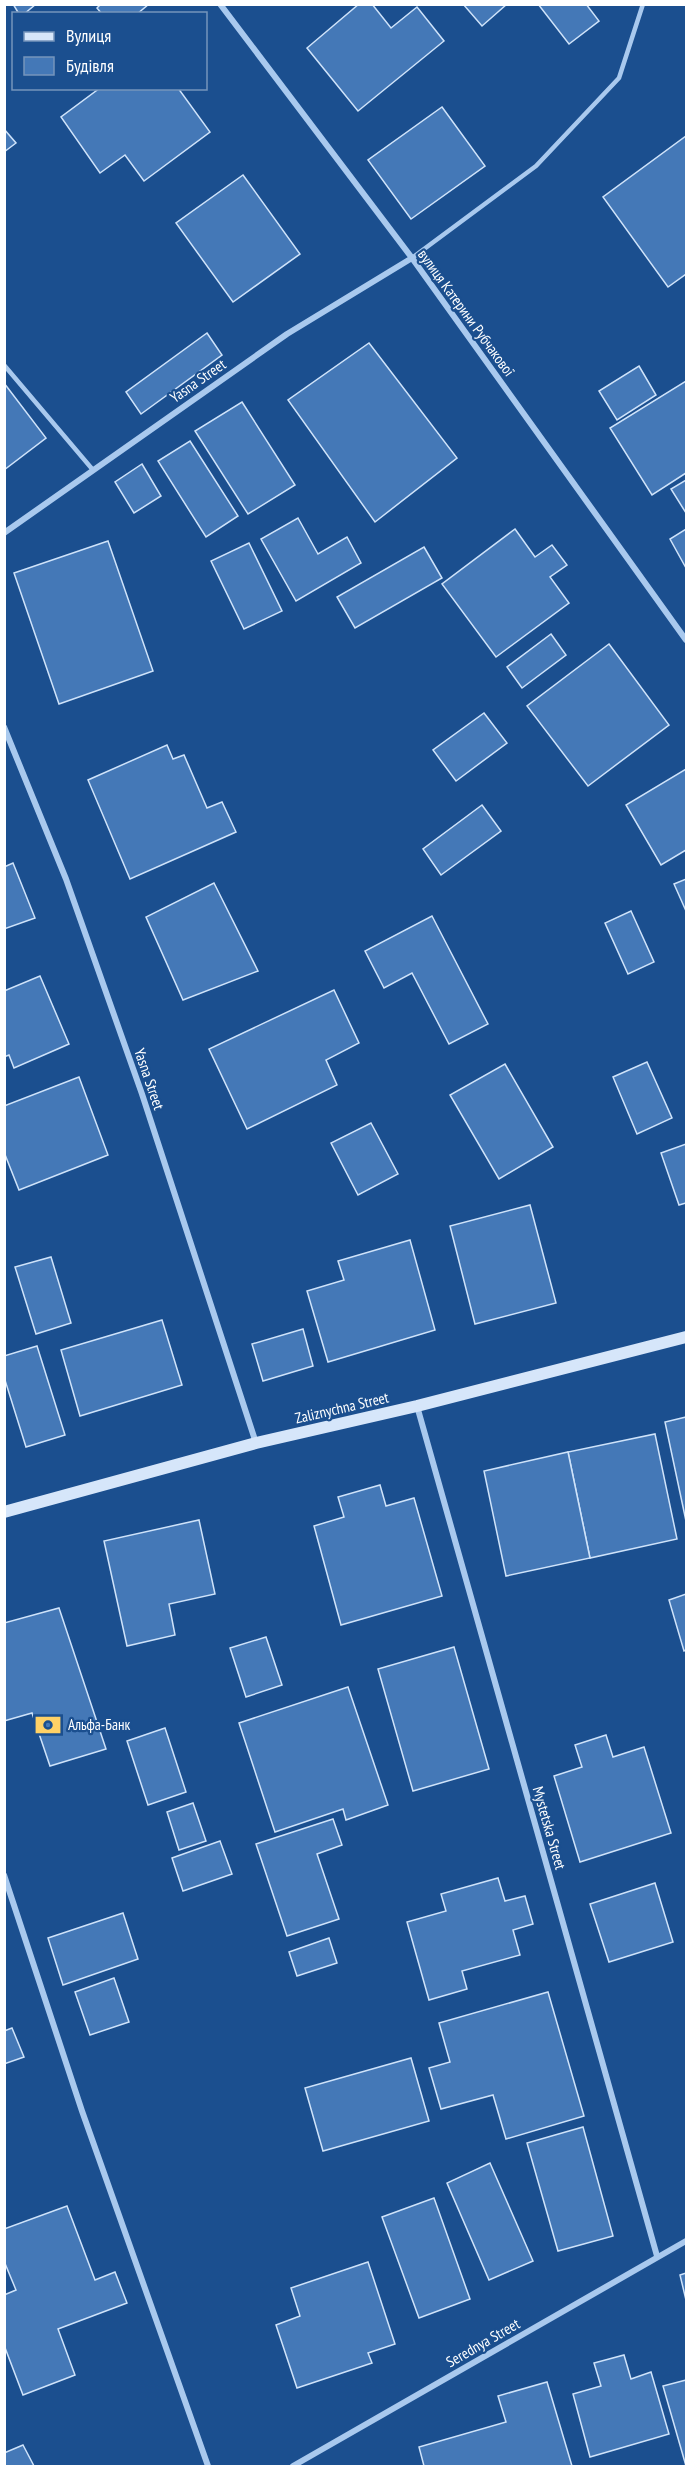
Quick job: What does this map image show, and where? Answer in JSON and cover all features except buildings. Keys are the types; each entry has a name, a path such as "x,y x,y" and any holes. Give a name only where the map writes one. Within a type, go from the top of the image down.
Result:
{"street":[{"name":"вулиця Катерини Рубчакової","path":"220,4 412,258 687,640"},
{"name":"Yasna Street","path":"4,533 287,334 412,258"},
{"name":"Yasna Street","path":"4,727 66,879 142,1094 256,1443"},
{"name":"Zaliznychna Street","path":"4,1512 256,1443 417,1406 687,1337"},
{"name":"Mystetska Street","path":"417,1406 657,2256"},
{"path":"4,1875 82,2111 208,2466"},
{"name":"Serednya Street","path":"293,2466 657,2256 687,2241"}],"lane":[{"path":"412,258 536,166 619,78 643,4"},
{"path":"4,365 93,470"}],"place":[{"name":"Альфа-Банк","path":"48,1725"}]}
